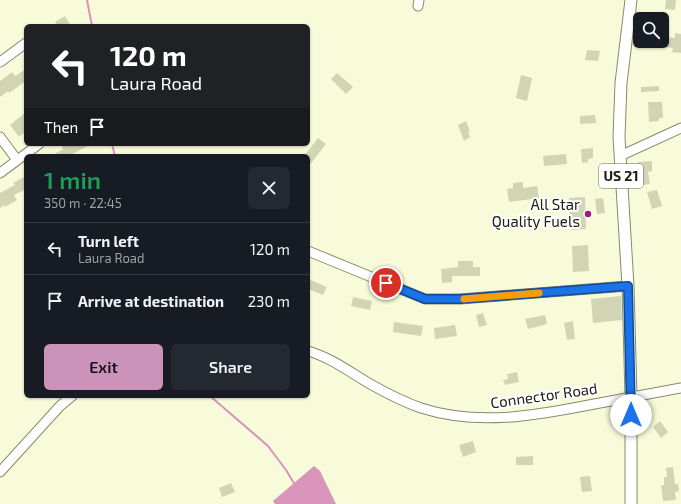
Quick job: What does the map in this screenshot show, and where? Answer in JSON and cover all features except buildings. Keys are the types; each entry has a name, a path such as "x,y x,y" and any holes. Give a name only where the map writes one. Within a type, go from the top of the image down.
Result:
{"main road":[{"name":"US 21","path":"631,504 631,397 628,286 619,137 621,83 632,0"}],"street":[{"path":"0,62 24,44"},
{"path":"620,156 681,128"},
{"path":"0,137 17,160"},
{"path":"25,154 36,146"},
{"path":"0,172 24,155"},
{"path":"310,252 425,299 460,299 628,286"},
{"name":"Connector Road","path":"310,352 334,362 405,402 422,408 464,417 497,418 530,415 681,388"},
{"path":"0,472 70,398"}],"shaded area":[{"path":"314,466 320,471 336,504 275,504 273,501"}],"waterway":[{"path":"87,0 92,24"},
{"path":"112,146 114,154"},
{"path":"212,398 268,446 295,485"}],"slow traffic":[{"path":"464,299 539,293"}],"place":[{"name":"All Star Quality Fuels","path":"588,214"}],"route":[{"path":"386,283 425,299 460,299 628,286 631,415"}]}
